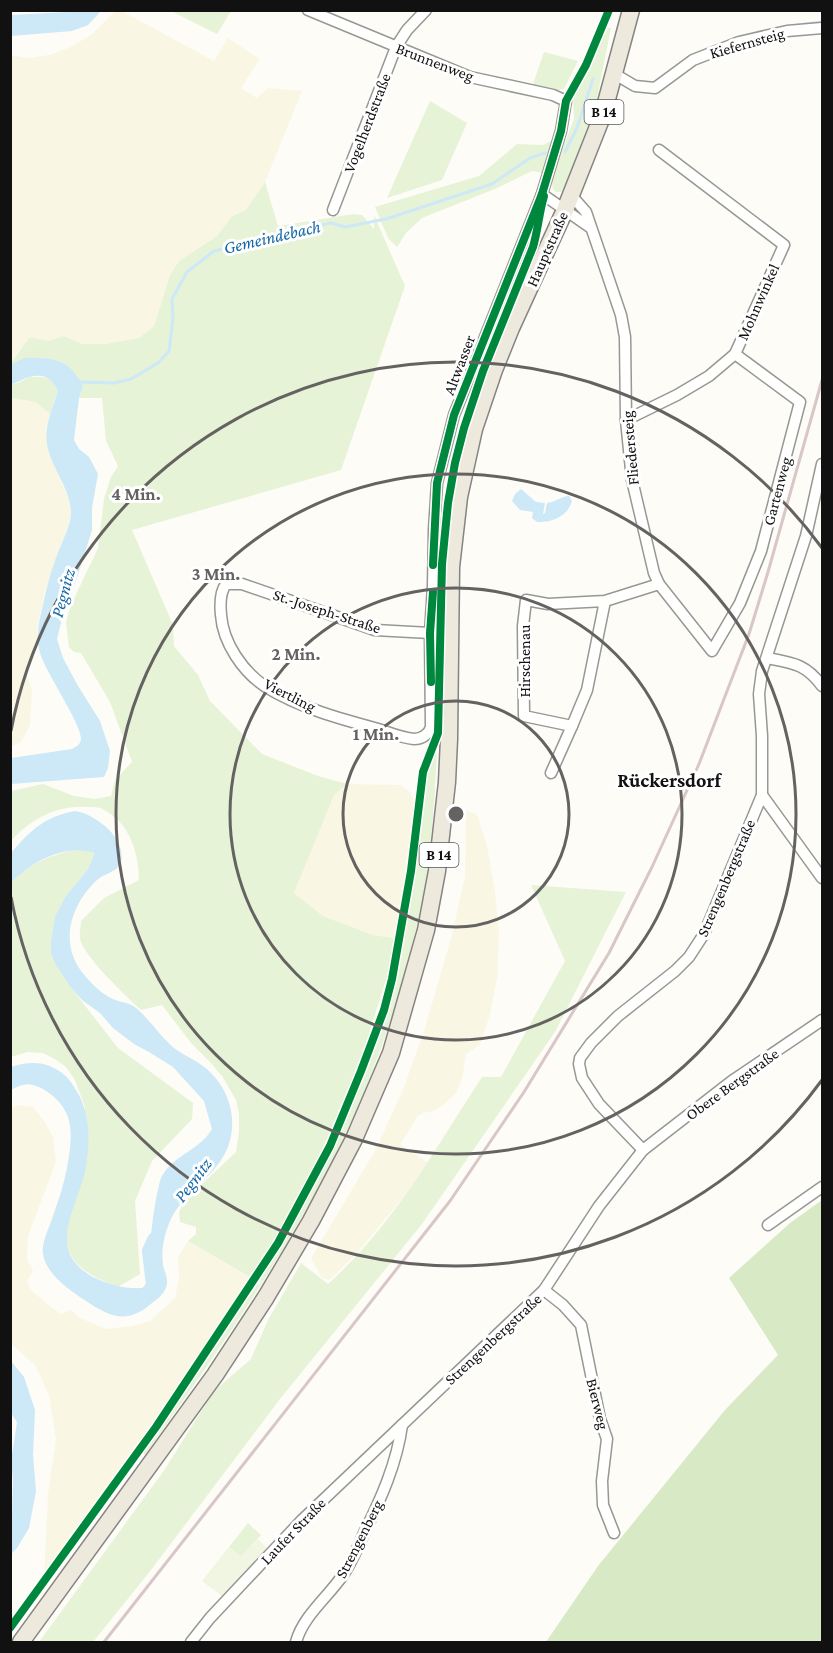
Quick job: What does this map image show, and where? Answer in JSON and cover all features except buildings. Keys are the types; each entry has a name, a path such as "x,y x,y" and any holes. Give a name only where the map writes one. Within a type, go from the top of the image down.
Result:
{"main road":[{"name":"Hauptstraße","path":"21,1642 246,1328 311,1221 354,1139 391,1053 426,930 437,871 449,739 451,567 459,496 474,429 494,370 568,203 603,114 631,10"}],"street":[{"name":"Brunnenweg","path":"308,10 470,77 553,95 566,100"},
{"name":"Vogelherdstraße","path":"333,210 396,47 407,30 426,10"},
{"name":"Kiefernsteig","path":"613,73 635,86 655,88 693,60 740,42 787,31 822,28"},
{"name":"Altwasser","path":"425,736 430,732 431,727 430,633 437,483 454,415 543,194 561,131 566,100"},
{"name":"Mohnwinkel","path":"626,420 709,376 735,354 784,245 659,150"},
{"path":"543,194 568,203 591,228"},
{"name":"Fliedersteig","path":"568,203 586,212 621,315 625,337 626,420 632,480 654,573 659,584 712,651"},
{"name":"Gartenweg","path":"712,651 740,603 761,551 800,402 735,354"},
{"name":"Strengenbergstraße","path":"402,1425 544,1290 599,1206 643,1150 594,1097 582,1078 580,1058 591,1043 618,1016 675,971 693,951 718,902 762,795 759,694 762,671 806,536 822,464"},
{"name":"St.-Joseph-Straße","path":"226,584 242,584 267,591 375,630 430,633"},
{"name":"Viertling","path":"226,584 222,589 220,612 226,640 238,658 265,686 294,701 354,722 415,739 425,736"},
{"name":"Hirschenau","path":"572,726 524,716 523,626 526,600 548,604 605,601 659,584"},
{"path":"551,773 587,690 605,601"},
{"path":"767,658 800,665 814,674 822,686"},
{"path":"762,795 822,878"},
{"name":"Obere Bergstraße","path":"643,1150 732,1081 822,1020"},
{"path":"768,1225 822,1187"},
{"name":"Bierweg","path":"544,1290 563,1305 581,1325 600,1419 607,1439 602,1481 603,1505 614,1533"},
{"name":"Laufer Straße","path":"191,1642 210,1618 302,1520 402,1425"},
{"name":"Strengenberg","path":"296,1642 303,1625 332,1590 351,1562 384,1491 400,1443 402,1425"}],"shaded area":[{"path":"115,11 122,11 214,61 228,38 260,59 241,88 257,98 268,88 302,91 265,182 246,210 232,216 217,236 179,261 170,275 154,326 139,338 105,344 82,344 64,336 48,341 30,337 11,360 10,55 28,58 49,55 68,48 91,35"},
{"path":"11,398 36,402 50,414 46,428 71,510 70,521 45,590 37,629 38,645 25,671 32,690 30,725 21,742 11,747"},
{"path":"347,784 401,785 410,792 415,802 403,901 394,938 373,935 323,916 294,893 334,795"},
{"path":"466,810 477,815 487,846 495,891 499,933 497,979 490,1014 480,1045 466,1054 462,1080 456,1093 430,1113 426,1111 418,1116 400,1144 427,1162 405,1195 356,1254 329,1280 322,1278 311,1258 375,1151 402,1092 424,1031 452,935 465,876"},
{"path":"17,1105 33,1107 53,1137 56,1162 28,1236 27,1259 33,1271 27,1281 31,1290 47,1304 61,1314 71,1310 80,1318 106,1329 150,1321 175,1298 179,1279 178,1257 188,1241 252,1278 44,1576 48,1494 56,1439 49,1395 35,1365 11,1344 10,1108"}],"green space":[{"path":"171,11 231,11 217,34"},
{"path":"608,28 611,28 595,108 565,187 561,192 556,192 551,179 574,119 573,99"},
{"path":"544,52 578,61 564,89 554,91 533,84"},
{"path":"430,101 467,123 442,180 387,198"},
{"path":"555,139 543,173 532,171 495,189 422,218 406,233 397,247 388,238 375,207 479,176 517,144 543,145"},
{"path":"265,182 278,226 354,214 362,215 374,229 374,215 405,286 341,470 132,530 173,625 174,646 198,675 210,701 262,754 318,776 347,784 334,795 294,893 323,916 373,935 394,938 392,961 354,1081 300,1196 252,1278 188,1241 196,1234 196,1227 180,1222 179,1213 184,1201 236,1152 239,1114 236,1100 222,1076 191,1043 162,1005 141,1010 97,966 80,939 81,921 104,898 139,880 137,859 131,839 119,821 101,808 77,807 56,811 36,820 11,841 11,791 43,784 74,796 95,799 111,796 115,780 132,762 110,702 81,653 74,652 69,647 66,622 71,605 98,548 104,499 111,477 118,466 106,441 102,398 79,398 83,386 77,376 69,368 52,359 32,358 11,364 11,360 30,337 48,341 64,336 82,344 105,344 139,338 154,326 170,275 179,261 217,236 232,216 246,210"},
{"path":"29,377 47,378 53,382 58,391 50,414 36,402 11,398 10,384 18,383"},
{"path":"433,749 437,754 435,794 423,896 414,939 395,1006 363,1094 318,1189 292,1235 206,1368 145,1455 141,1452 255,1282 259,1285 261,1281 257,1279 285,1235 308,1192 337,1134 370,1057 400,951"},
{"path":"80,848 96,853 88,869 66,896 72,989 118,1048 193,1103 192,1119 152,1161 135,1201 140,1274 118,1287 79,1266 68,1246 67,1234 75,1202 85,1107 75,1080 66,1067 43,1053 28,1052 11,1057 11,883 42,860"},
{"path":"531,885 626,892 555,1032 422,1224 280,1399 151,1570 93,1642 39,1642 163,1472 214,1391 251,1359 268,1320 301,1263 328,1284 373,1237 393,1212 482,1077 501,1077 565,961"},
{"path":"822,1200 822,1642 546,1642 598,1566 725,1410 778,1355 729,1278 790,1223"},
{"path":"248,1523 261,1535 241,1557 229,1547"},
{"path":"258,1539 267,1548 222,1596 202,1581 229,1547 241,1557"}],"water":[{"path":"101,11 88,25 72,31 11,36 11,15"},
{"path":"25,358 59,361 72,370 83,386 79,398 74,440 79,449 89,457 98,474 92,508 92,530 70,597 62,607 57,639 63,658 100,721 110,751 108,768 104,777 11,784 11,758 72,749 79,744 81,739 76,722 39,648 38,628 45,594 70,521 71,511 70,501 49,454 46,437 58,391 50,380 43,376 29,377 11,384 11,364"},
{"path":"521,489 536,502 545,503 543,514 547,503 569,496 572,501 567,511 559,518 537,522 532,518 533,512 520,510 512,501"},
{"path":"75,811 91,817 108,829 119,844 122,853 119,865 87,890 74,914 70,927 70,940 77,965 102,992 136,1008 174,1048 211,1073 220,1083 226,1095 232,1120 229,1145 223,1157 179,1206 168,1226 162,1254 167,1281 165,1290 143,1310 126,1316 103,1311 79,1297 53,1275 45,1261 43,1245 67,1168 70,1123 62,1105 43,1089 27,1084 11,1090 11,1067 31,1063 44,1064 56,1069 72,1083 83,1103 88,1130 86,1167 68,1226 67,1240 70,1254 78,1266 93,1277 111,1284 142,1288 151,1278 152,1225 162,1176 175,1161 199,1144 212,1129 204,1101 173,1067 134,1044 113,1028 100,1013 82,1000 72,989 56,965 51,953 55,917 66,896 88,869 95,853 73,850 61,852 39,861 11,883 11,853 18,845 46,821"},
{"path":"10,1360 24,1377 35,1410 33,1455 36,1491 29,1528 11,1554 13,1480 11,1462 17,1422 11,1413"}],"waterway":[{"name":"Gemeindebach","path":"798,25 822,22"},
{"name":"Gemeindebach","path":"565,152 577,128 593,79"},
{"name":"Gemeindebach","path":"78,382 114,383 131,379 158,363 169,351 173,319 172,299 187,272 214,251 331,223 345,227 386,219 492,184 530,158 545,153"},
{"name":"Pegnitz","path":"151,1290 154,1285 150,1251 155,1240"}],"railway":[{"path":"104,1642 450,1201 524,1092 609,953 652,867 699,764 749,634 822,380"}],"cycle path":[{"path":"433,565 437,483 454,415 542,194 561,131 566,101 586,65 609,10"},
{"path":"10,1628 156,1427 278,1243 330,1146 384,1010 392,979 411,871 423,772 438,733 442,564 448,503 455,463 483,371 533,247 544,196 542,194"},
{"path":"431,682 430,633 433,592"}],"district":[{"name":"Rückersdorf","path":"669,780"}]}
